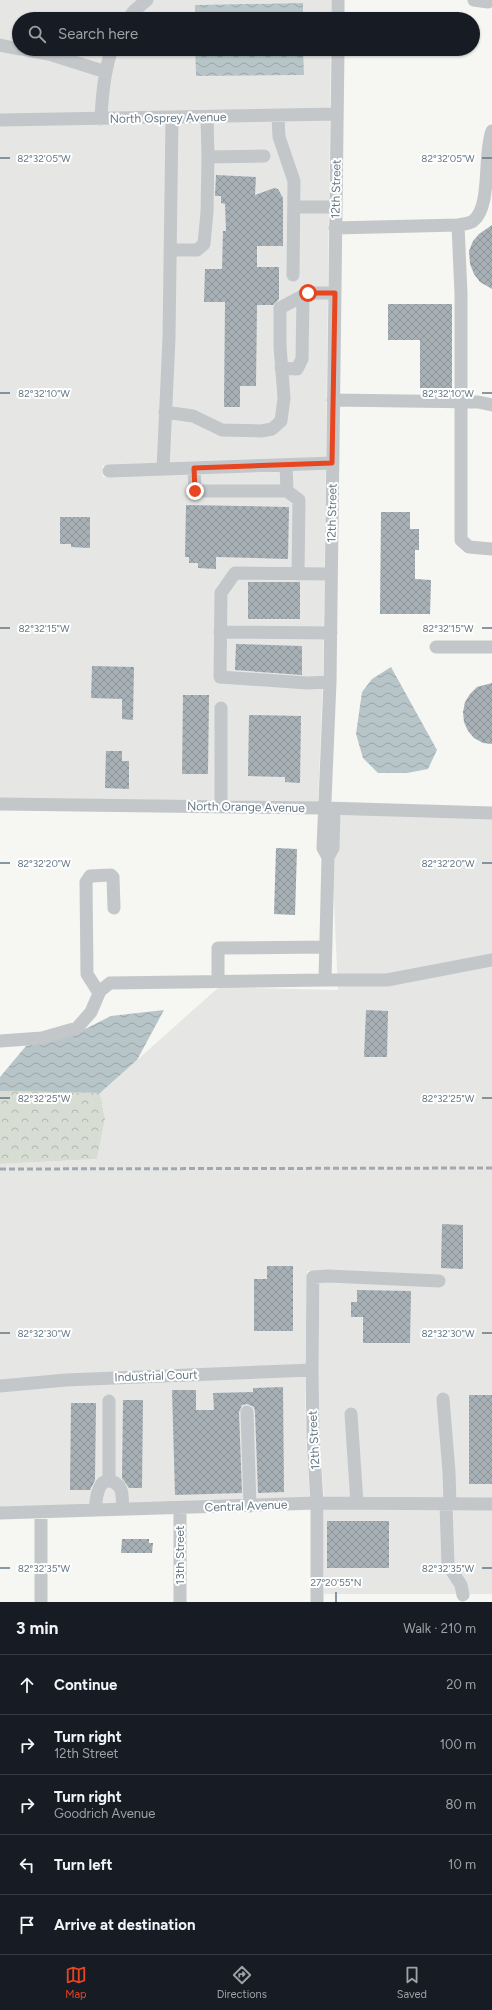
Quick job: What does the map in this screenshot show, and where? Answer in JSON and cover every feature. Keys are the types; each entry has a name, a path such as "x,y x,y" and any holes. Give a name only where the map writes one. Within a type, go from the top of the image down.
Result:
{"street":[{"path":"135,12 147,0"},
{"path":"338,0 338,12"},
{"path":"474,0 488,2"},
{"path":"0,45 12,47"},
{"path":"55,56 106,72"},
{"path":"101,118 102,99 110,56"},
{"name":"12th Street","path":"325,980 328,857 323,848 329,809 338,56"},
{"name":"North Osprey Avenue","path":"0,120 337,114"},
{"path":"278,116 279,137 293,175 293,275"},
{"path":"170,250 197,250 204,244 207,212 207,117"},
{"path":"163,469 170,250 172,118"},
{"path":"335,228 458,225 473,221 481,212 486,198 488,141 492,131"},
{"path":"208,157 264,156"},
{"path":"294,207 336,207"},
{"path":"458,225 461,294 461,540 469,547 492,549"},
{"path":"165,412 194,416 222,430 262,431 272,429 281,421 284,398 281,368 280,308 308,293 335,293"},
{"path":"281,368 298,369 302,359 303,296"},
{"path":"333,400 461,402 492,405"},
{"path":"109,471 332,463"},
{"path":"286,465 287,491"},
{"path":"194,468 195,491 287,491 299,500 298,574"},
{"path":"330,682 307,683 220,677 220,632 221,593 235,573 331,574"},
{"path":"220,632 331,633"},
{"path":"436,647 492,647"},
{"path":"221,708 221,807"},
{"name":"North Orange Avenue","path":"0,804 492,813"},
{"path":"99,993 87,974 86,882 90,876 111,875 113,877 114,908"},
{"path":"218,981 218,948 326,947"},
{"path":"0,1051 5,1041 42,1038 77,1028 91,1012 99,993 110,983 387,980 492,960"},
{"name":"12th Street","path":"317,1602 317,1503 313,1438 312,1370 313,1277 328,1276 439,1281"},
{"name":"Industrial Court","path":"0,1386 66,1380 312,1370"},
{"path":"443,1399 450,1472 448,1504 448,1565 461,1585 464,1594"},
{"path":"109,1401 109,1481"},
{"path":"247,1412 250,1506"},
{"path":"351,1414 357,1504"},
{"path":"94,1510 100,1486 109,1481 116,1484 121,1490 123,1509"},
{"name":"Central Avenue","path":"0,1513 317,1503 492,1504"},
{"name":"13th Street","path":"180,1508 180,1602"},
{"path":"41,1512 41,1602"}],"shaded area":[{"path":"0,0 331,0 331,12 303,12 302,3 195,5 195,12 12,12 12,56 195,56 196,76 303,75 303,56 331,56 330,109 0,114"},
{"path":"330,120 326,457 102,466 103,477 326,469 323,681 318,802 0,798 0,126"},
{"path":"330,814 492,819 492,1498 324,1497 319,1437 318,1369 320,1271 307,1271 305,1364 0,1380 0,1164 97,1159 105,1119 100,1093 219,987 338,990"},
{"path":"305,1376 306,1438 310,1498 0,1507 0,1392 66,1386"},
{"path":"324,1509 492,1510 492,1594 324,1594"}],"green space":[{"path":"0,1091 100,1093 105,1119 97,1159 0,1164"}],"water":[{"path":"303,3 303,12 195,12 195,5"},
{"path":"195,56 303,56 304,75 196,76"},
{"path":"391,667 437,750 428,769 407,773 378,773 363,758 356,734 362,692 372,679"},
{"path":"164,1010 137,1060 100,1093 0,1091 0,1077 26,1046 85,1029 111,1016"}],"building":[{"path":"216,175 256,177 255,195 274,188 278,189 283,198 283,246 257,246 257,267 279,267 279,299 273,305 257,305 256,386 240,386 240,407 224,407 225,302 204,302 205,269 222,269 223,231 226,231 225,204 221,203 221,196 215,196"},
{"path":"492,225 492,289 480,282 474,274 470,264 469,251 473,241 479,234"},
{"path":"388,304 452,304 452,388 420,388 420,340 388,340"},
{"path":"186,505 289,507 288,559 216,557 216,569 198,568 198,563 189,563 189,557 185,557"},
{"path":"381,512 410,512 410,529 419,529 419,550 415,550 415,579 431,580 430,614 380,614"},
{"path":"60,517 90,517 90,548 71,547 71,544 60,544"},
{"path":"248,582 300,582 300,619 248,619"},
{"path":"236,644 302,646 302,675 235,670"},
{"path":"92,666 134,667 133,720 122,719 122,699 91,698"},
{"path":"492,683 492,744 483,743 474,738 468,731 464,722 463,712 465,702 477,687"},
{"path":"183,695 209,695 208,774 182,774"},
{"path":"249,715 301,716 300,783 285,782 285,777 248,776"},
{"path":"106,751 122,751 122,761 129,761 129,789 105,788"},
{"path":"276,848 297,849 295,915 274,914"},
{"path":"366,1010 388,1011 387,1057 364,1057"},
{"path":"442,1224 463,1225 463,1269 441,1268"},
{"path":"267,1266 293,1266 293,1331 254,1331 254,1279 267,1279"},
{"path":"357,1290 411,1291 410,1343 363,1343 363,1317 351,1317 351,1302 357,1302"},
{"path":"283,1387 284,1492 258,1493 255,1412 254,1407 247,1404 242,1405 239,1412 242,1493 175,1495 172,1390 196,1390 196,1410 214,1410 213,1393 253,1392 253,1388"},
{"path":"469,1395 492,1395 492,1484 469,1484"},
{"path":"123,1400 143,1400 142,1488 129,1488 122,1478"},
{"path":"71,1403 96,1403 95,1480 90,1490 70,1490"},
{"path":"327,1521 389,1521 389,1568 327,1568"},
{"path":"122,1539 149,1539 149,1543 153,1543 152,1553 121,1553"}],"railway":[{"path":"0,1169 492,1168"}],"route":[{"path":"195,491 194,468 332,463 335,293 308,293"}]}
